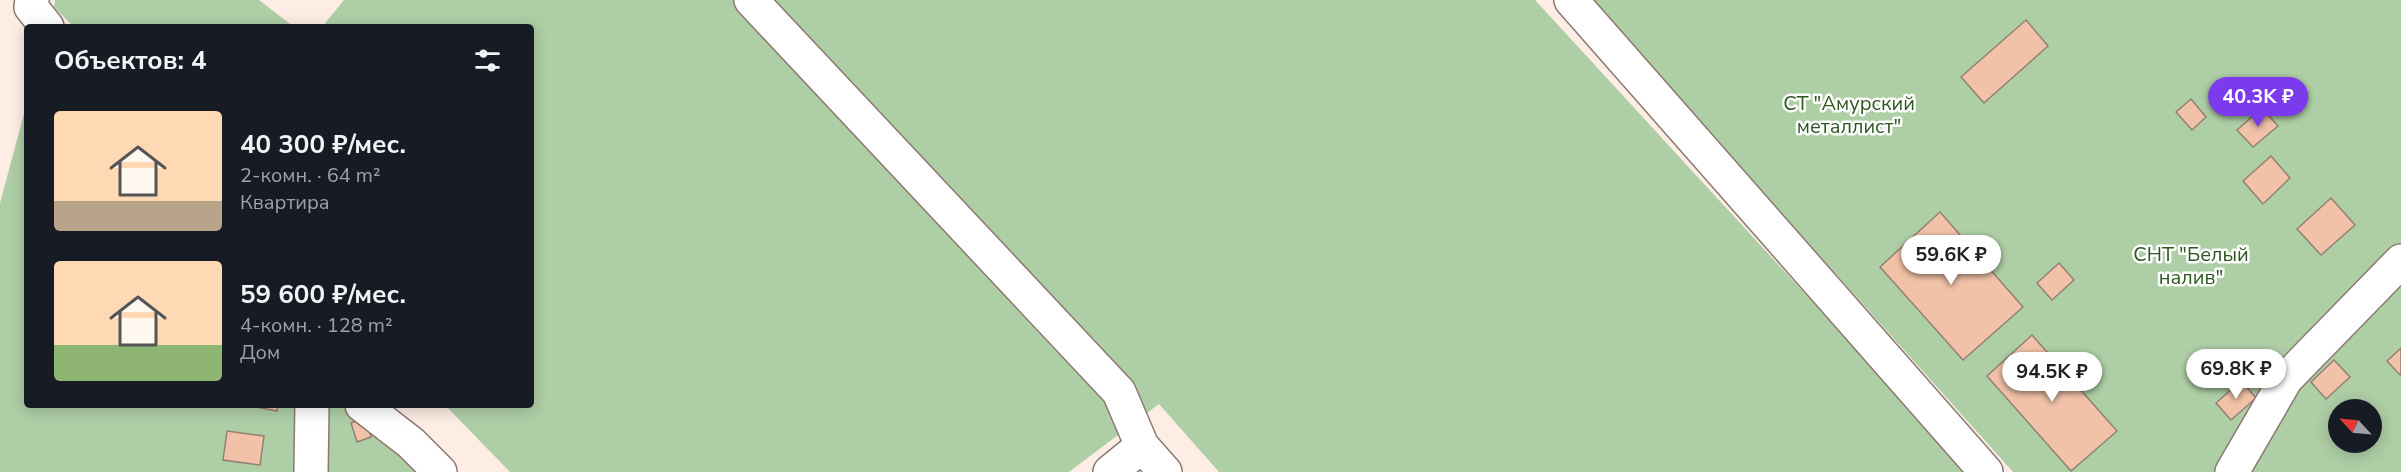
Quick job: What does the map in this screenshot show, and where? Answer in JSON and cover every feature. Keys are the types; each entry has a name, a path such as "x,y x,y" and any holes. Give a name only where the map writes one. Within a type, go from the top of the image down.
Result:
{"street":[{"path":"32,0 31,7 45,24"},
{"path":"751,0 1119,392 1142,446 1165,472"},
{"path":"1571,0 1986,472"},
{"path":"2232,472 2286,379 2401,261"},
{"path":"311,472 312,408"},
{"path":"366,408 411,443 440,472"},
{"path":"1110,472 1142,446"}],"green space":[{"path":"55,0 259,0 290,24 71,24 54,7"},
{"path":"344,0 1535,0 1969,472 1219,472 1159,404 1069,472 510,472 448,408 534,408 534,24 324,24"},
{"name":"СНТ \"Белый налив\"","path":"1591,0 2401,0 2401,472 2013,472"},
{"path":"24,114 24,408 378,408 426,472 0,472 0,203"}],"building":[{"path":"2026,20 2048,46 1984,103 1961,77"},
{"path":"2191,99 2206,117 2192,130 2176,112"},
{"path":"2262,108 2278,126 2253,147 2237,130"},
{"path":"2271,156 2290,178 2263,204 2243,181"},
{"path":"2331,198 2355,225 2321,255 2297,229"},
{"path":"1940,212 2023,307 1963,360 1880,267"},
{"path":"2059,263 2074,280 2052,300 2037,283"},
{"path":"2032,335 2117,431 2071,471 1987,376"},
{"path":"2401,348 2401,376 2387,361"},
{"path":"2334,360 2350,377 2326,399 2311,382"},
{"path":"2241,381 2256,398 2231,420 2216,403"},
{"path":"262,408 278,408 277,411"},
{"path":"366,418 371,437 357,442 351,423"},
{"path":"227,431 264,436 260,465 223,460"}],"park label":[{"name":"СТ \"Амурский металлист\"","path":"1849,114"}]}
